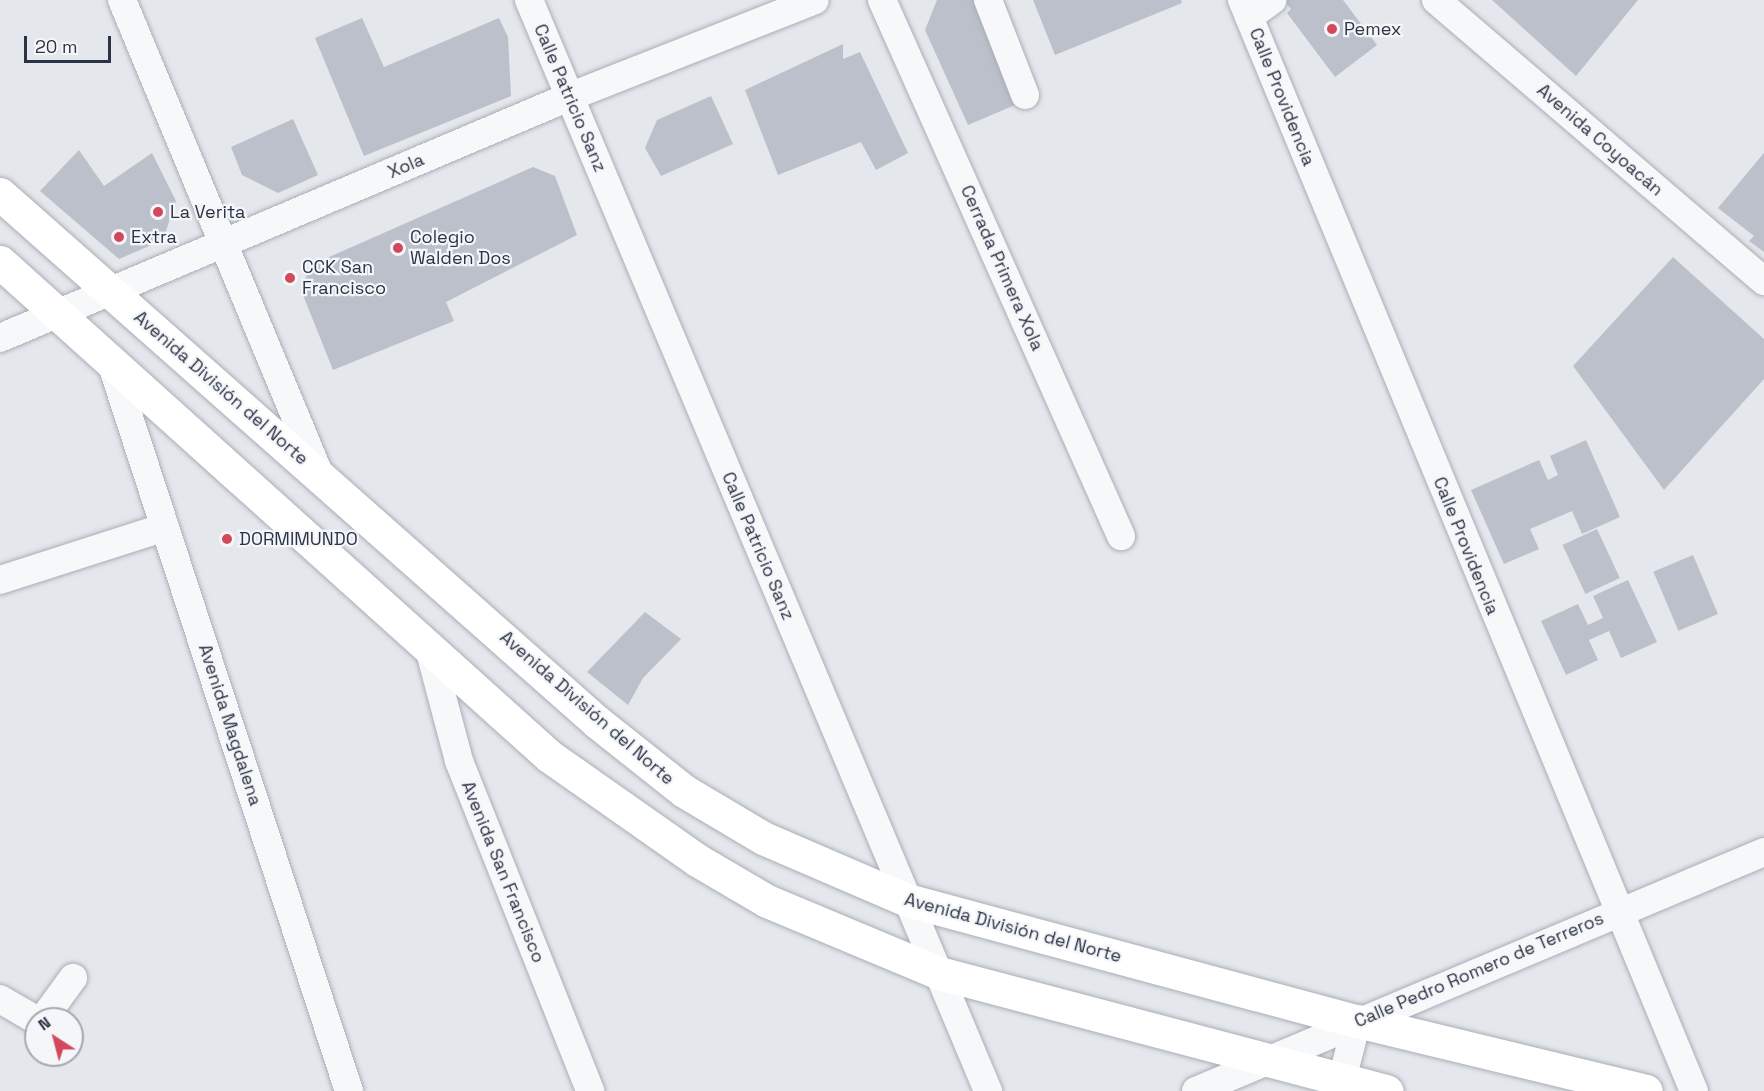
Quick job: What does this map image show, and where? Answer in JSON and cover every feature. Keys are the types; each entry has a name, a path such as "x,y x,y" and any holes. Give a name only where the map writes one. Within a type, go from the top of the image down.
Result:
{"main road":[{"name":"Avenida División del Norte","path":"0,194 318,471 597,722 684,791 763,838 907,900 1357,1021 1646,1091"},
{"path":"0,262 60,312 549,756 697,860 767,900 939,973 1344,1085 1388,1091"}],"street":[{"path":"122,0 222,245 318,471"},
{"name":"Calle Patricio Sanz","path":"529,0 988,1091"},
{"name":"Xola","path":"0,338 786,5 815,0"},
{"name":"Cerrada Primera Xola","path":"882,0 1121,536"},
{"path":"988,0 1025,95"},
{"path":"1246,8 1272,0"},
{"name":"Avenida Coyoacán","path":"1437,0 1764,281"},
{"name":"Calle Providencia","path":"1246,8 1617,912 1694,1091"},
{"name":"Avenida Magdalena","path":"110,359 350,1091"},
{"path":"0,580 165,527"},
{"name":"Avenida San Francisco","path":"429,648 459,762 590,1091"},
{"name":"Calle Pedro Romero de Terreros","path":"1196,1091 1357,1021 1764,852"},
{"path":"52,1007 73,978"},
{"path":"0,999 24,1013"},
{"path":"1344,1085 1357,1021"}],"building":[{"path":"937,0 979,0 1022,102 968,125 925,30"},
{"path":"1033,0 1181,0 1182,3 1055,55"},
{"name":"Pemex","path":"1283,0 1343,0 1377,45 1335,77 1287,13 1291,9"},
{"path":"1492,0 1638,0 1576,76"},
{"path":"362,18 384,67 499,18 508,37 511,96 364,156 315,38"},
{"path":"843,44 843,59 860,52 908,153 876,170 861,142 778,175 745,90"},
{"path":"711,96 733,144 661,176 645,148 657,120"},
{"path":"293,119 318,175 278,193 242,175 231,147"},
{"path":"79,150 104,186 152,153 176,201 163,240 119,259 40,191"},
{"path":"1764,153 1764,252 1749,241 1754,236 1718,208"},
{"path":"533,167 555,176 577,235 446,302 454,321 333,370 301,290 311,265"},
{"path":"1673,257 1764,339 1764,379 1664,490 1573,366"},
{"path":"1586,440 1620,517 1582,534 1572,511 1530,529 1539,549 1504,564 1471,490 1539,460 1548,480 1558,475 1550,456"},
{"path":"1597,529 1620,578 1585,594 1563,545"},
{"path":"1693,555 1718,614 1678,631 1653,572"},
{"path":"1628,580 1657,642 1621,658 1609,631 1589,640 1598,660 1566,675 1541,621 1578,604 1588,625 1603,618 1593,596"},
{"path":"645,612 681,639 643,678 628,705 587,672"}],"place":[{"name":"Pemex","path":"1332,29"},
{"name":"La Verita","path":"158,212"},
{"name":"Extra","path":"119,237"},
{"name":"Colegio Walden Dos","path":"398,248"},
{"name":"CCK San Francisco","path":"290,278"},
{"name":"DORMIMUNDO","path":"227,539"}]}
